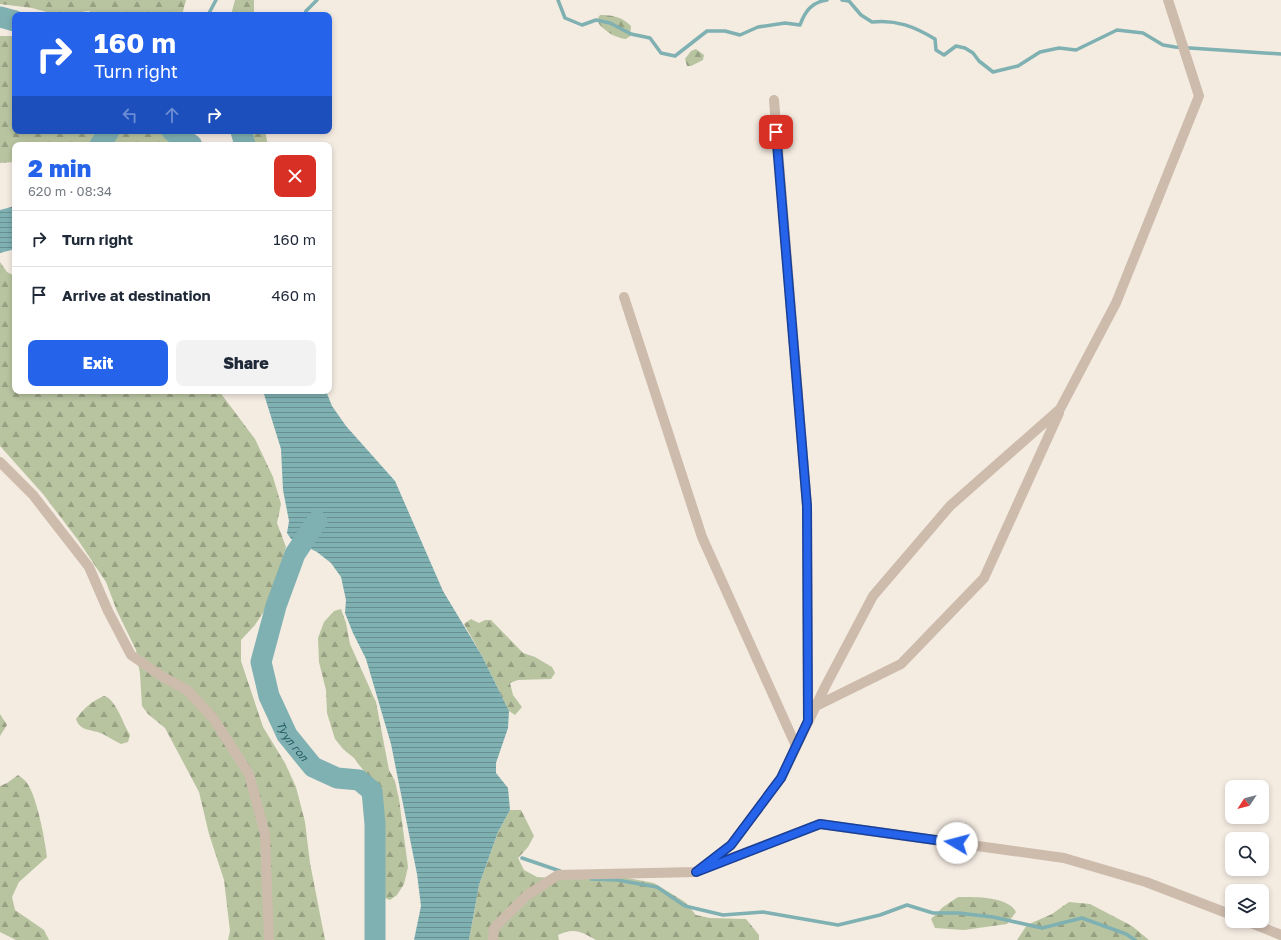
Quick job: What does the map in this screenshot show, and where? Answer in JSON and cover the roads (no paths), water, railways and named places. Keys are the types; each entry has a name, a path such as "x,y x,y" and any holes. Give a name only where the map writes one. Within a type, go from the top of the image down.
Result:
{"street":[{"path":"816,706 901,664 984,578 1060,409 1116,303 1199,96 1168,0"},
{"path":"774,100 807,506 808,721"},
{"path":"624,297 702,537 796,746"},
{"path":"696,872 731,845 781,778 808,721 873,596 950,506 1060,409"},
{"path":"0,462 33,495 89,567 108,611 131,655 163,677 187,690 212,718 249,774 265,834 269,940"},
{"path":"493,940 494,928 526,896 558,875 696,872 820,824 1064,858 1146,882 1225,913"},
{"path":"1264,928 1281,935"}],"water":[{"path":"12,207 12,250 0,253 0,210"},
{"path":"264,394 327,394 332,406 346,426 395,481 443,591 482,656 509,711 508,728 496,763 496,773 508,788 510,810 498,832 479,885 469,940 414,940 421,906 417,874 391,744 366,659 345,613 346,600 341,577 331,563 317,552 291,539 287,533 289,521 283,490 281,449"}],"waterway":[{"path":"210,12 216,0"},
{"path":"306,12 317,0"},
{"path":"558,0 565,18 582,25 596,20 610,23 631,34 650,38 661,53 675,56 707,31 725,31 740,35 758,27 785,23 800,25 804,15 813,5 827,0"},
{"path":"842,0 849,1 861,15 872,22 881,21 897,23 928,35 935,39 936,50 944,55 956,46 965,48 973,53 979,61 993,72 1018,66 1040,52 1059,48 1076,50 1117,30 1143,33 1163,45 1175,47 1281,54"},
{"name":"Туул гол","path":"0,17 12,20"},
{"name":"Туул гол","path":"102,142 107,134"},
{"path":"176,134 188,142"},
{"path":"242,134 244,142"},
{"name":"Туул гол","path":"317,521 295,554 276,606 261,662 269,696 287,735 313,767 337,778 359,780 372,791 375,824 375,940"},
{"path":"522,858 560,871"},
{"path":"591,879 617,880 657,887 685,906 723,915 763,912 838,925 880,915 907,905 933,913 958,913 993,917 1042,928 1082,918 1126,934 1135,940"}]}
